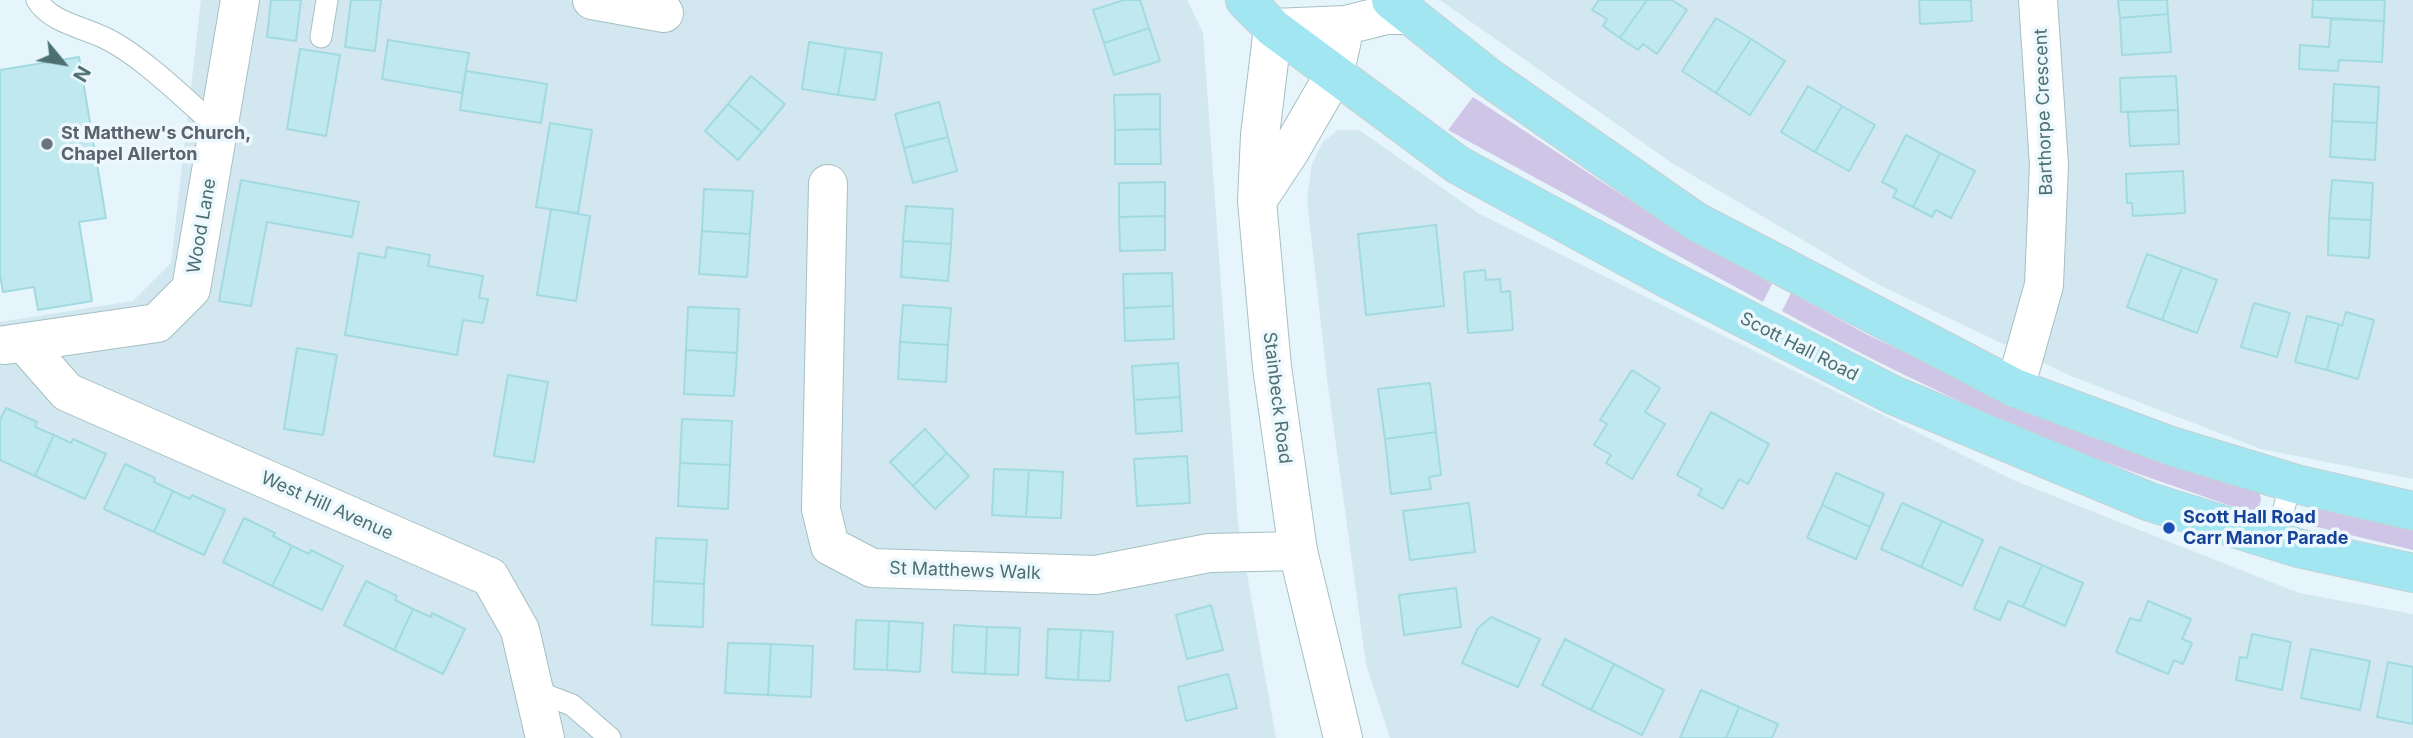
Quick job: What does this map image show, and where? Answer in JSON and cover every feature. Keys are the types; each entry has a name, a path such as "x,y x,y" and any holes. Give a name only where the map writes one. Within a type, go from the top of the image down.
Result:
{"highway":[{"name":"Scott Hall Road","path":"1245,0 1273,28 1458,165 1666,278 1893,395 2150,502 2274,541 2413,573"},
{"path":"1400,7 1488,76 1695,221 2015,388 2171,446 2291,483 2413,511"}],"street":[{"name":"Wood Lane","path":"12,344 157,323 191,289 240,0"},
{"path":"592,0 664,13"},
{"name":"Barthorpe Crescent","path":"2015,388 2044,285 2049,165 2038,0"},
{"path":"1273,28 1344,12 1386,15 1400,7"},
{"path":"1256,201 1290,151 1334,75 1344,12"},
{"name":"Stainbeck Road","path":"1273,28 1260,135 1256,201 1272,367 1298,551 1343,738"},
{"name":"St Matthews Walk","path":"828,184 821,509 830,546 872,568 1096,575 1209,553 1298,551"},
{"name":"West Hill Avenue","path":"12,344 67,392 490,577 520,630 545,738"}],"lane":[{"path":"37,0 48,13 108,39 126,51 218,128"},
{"path":"321,37 327,0"},
{"path":"2274,541 2291,483"},
{"path":"533,690 572,705 610,738"}],"shaded area":[{"path":"201,0 1187,0 1203,33 1238,523 1276,738 0,738 0,322 133,301 171,263"},
{"path":"1440,0 2413,0 2413,479 2261,449 2071,376 1879,285 1672,163"},
{"path":"1473,97 1669,226 1772,284 1763,302 1448,130"},
{"path":"1338,130 1359,130 1478,213 2013,480 2299,593 2413,614 2413,738 1390,738 1366,664 1328,386 1307,199 1312,164 1322,143"},
{"path":"1791,293 1866,334 1947,373 2258,491 2260,504 2255,511 2243,510 2027,431 1933,389 1782,311"},
{"path":"2317,508 2413,531 2413,550 2313,526 2309,522 2309,516"}],"building":[{"path":"271,0 301,0 296,41 267,37"},
{"path":"351,0 381,0 375,51 345,47"},
{"path":"1124,0 1140,0 1149,28 1104,43 1093,10"},
{"path":"1599,0 1647,0 1620,38 1603,26 1607,19 1592,10"},
{"path":"1647,0 1672,0 1687,10 1657,54 1643,44 1638,50 1620,38"},
{"path":"1919,0 1971,0 1972,21 1920,24"},
{"path":"2118,0 2167,0 2168,14 2120,18"},
{"path":"2313,0 2385,0 2384,21 2312,17"},
{"path":"2168,14 2171,52 2122,55 2120,18"},
{"path":"1716,18 1751,39 1716,93 1682,71"},
{"path":"2331,19 2384,21 2382,62 2339,60 2338,71 2299,69 2300,45 2329,47"},
{"path":"1149,28 1160,61 1114,75 1104,43"},
{"path":"1751,39 1785,61 1750,115 1716,93"},
{"path":"388,40 469,53 462,93 382,79"},
{"path":"809,42 846,48 838,95 802,89"},
{"path":"846,48 882,53 875,100 838,95"},
{"path":"300,49 340,55 326,136 287,129"},
{"name":"St Matthew's Church, Chapel Allerton","path":"79,57 106,218 79,222 92,301 38,310 34,287 3,292 0,275 0,70"},
{"path":"466,71 547,84 541,123 460,110"},
{"path":"751,76 785,104 762,132 728,104"},
{"path":"2176,76 2178,110 2121,112 2120,78"},
{"path":"2334,84 2379,87 2377,123 2332,121"},
{"path":"1808,86 1842,106 1815,152 1781,132"},
{"path":"1160,94 1160,129 1115,130 1114,95"},
{"path":"939,102 948,137 904,148 895,114"},
{"path":"728,104 762,132 738,160 705,131"},
{"path":"1842,106 1875,125 1849,171 1815,152"},
{"path":"2178,110 2179,144 2130,146 2128,112"},
{"path":"2332,121 2377,123 2375,160 2330,157"},
{"path":"550,123 592,130 578,213 536,207"},
{"path":"1160,129 1161,164 1115,164 1115,130"},
{"path":"1906,135 1940,153 1913,207 1893,197 1897,190 1882,182"},
{"path":"948,137 957,171 913,183 904,148"},
{"path":"1940,153 1975,171 1951,218 1936,210 1932,217 1913,207"},
{"path":"2183,171 2185,213 2133,216 2132,203 2127,203 2126,174"},
{"path":"241,180 359,202 352,237 267,222 251,306 219,301"},
{"path":"2332,180 2373,183 2371,220 2329,218"},
{"path":"1165,182 1165,216 1119,217 1119,183"},
{"path":"704,189 753,191 750,234 702,231"},
{"path":"906,206 953,209 951,244 903,241"},
{"path":"551,209 590,216 576,301 537,295"},
{"path":"1165,216 1165,250 1120,251 1119,217"},
{"path":"2329,218 2371,220 2369,258 2328,255"},
{"path":"1436,225 1444,306 1366,315 1358,234"},
{"path":"702,231 750,234 747,277 699,274"},
{"path":"903,241 951,244 948,281 901,277"},
{"path":"387,247 430,255 428,266 483,276 479,298 488,299 483,323 463,320 457,355 345,335 359,253 385,258"},
{"path":"2147,254 2182,267 2162,320 2127,307"},
{"path":"2182,267 2217,280 2197,333 2162,320"},
{"path":"1485,270 1486,280 1500,279 1501,292 1510,291 1513,330 1468,333 1464,272"},
{"path":"1172,273 1173,306 1124,308 1123,274"},
{"path":"2254,303 2290,313 2277,357 2241,347"},
{"path":"903,305 951,308 948,345 900,342"},
{"path":"1173,306 1174,339 1125,341 1124,308"},
{"path":"688,307 739,309 737,353 686,350"},
{"path":"2346,312 2374,320 2358,379 2327,370 2339,324 2342,326"},
{"path":"2307,316 2339,324 2327,370 2295,362"},
{"path":"900,342 948,345 946,382 898,379"},
{"path":"297,348 337,355 323,435 284,429"},
{"path":"686,350 737,353 734,396 684,394"},
{"path":"1178,363 1180,397 1134,400 1132,366"},
{"path":"1632,370 1660,388 1645,412 1665,424 1632,479 1606,463 1611,455 1594,445 1607,424 1600,420"},
{"path":"508,375 548,382 534,462 494,456"},
{"path":"1430,383 1436,432 1385,439 1378,389"},
{"path":"1180,397 1182,431 1136,434 1134,400"},
{"path":"6,408 37,422 35,427 54,435 35,476 0,460 0,420"},
{"path":"1711,412 1769,444 1748,484 1739,479 1723,509 1698,495 1702,489 1677,475"},
{"path":"682,419 732,421 730,465 680,463"},
{"path":"925,429 947,453 913,486 890,462"},
{"path":"1436,432 1441,475 1429,477 1431,489 1391,494 1385,439"},
{"path":"54,435 71,443 73,439 106,454 85,499 35,476"},
{"path":"947,453 969,476 935,509 913,486"},
{"path":"1187,456 1190,503 1137,506 1134,459"},
{"path":"680,463 730,465 728,509 678,506"},
{"path":"125,464 155,478 154,482 173,491 154,532 104,509"},
{"path":"994,469 1029,470 1026,517 992,515"},
{"path":"1029,470 1063,472 1061,518 1026,517"},
{"path":"1836,473 1884,494 1870,527 1822,505"},
{"path":"173,491 190,499 192,495 225,510 204,555 154,532"},
{"path":"1469,503 1475,552 1410,560 1403,511"},
{"path":"1902,503 1942,521 1921,567 1881,549"},
{"path":"1822,505 1870,527 1856,559 1807,538"},
{"path":"244,518 275,533 273,536 292,546 272,586 223,562"},
{"path":"1942,521 1983,540 1962,586 1921,567"},
{"path":"656,538 707,540 704,584 654,581"},
{"path":"292,546 309,554 311,550 343,566 322,610 272,586"},
{"path":"2000,547 2042,565 2023,607 2008,601 2000,620 1974,609"},
{"path":"2042,565 2083,583 2065,626 2023,607"},
{"path":"366,581 397,596 395,600 413,609 394,650 344,625"},
{"path":"654,581 704,584 703,627 652,625"},
{"path":"1456,588 1461,627 1404,635 1399,595"},
{"path":"2148,601 2191,619 2182,639 2192,643 2183,664 2174,660 2168,674 2116,652 2130,618 2140,621"},
{"path":"1211,605 1223,650 1187,659 1176,615"},
{"path":"413,609 431,617 432,613 465,629 443,674 394,650"},
{"path":"1491,617 1540,639 1518,687 1462,663 1478,628"},
{"path":"856,620 889,621 887,670 854,669"},
{"path":"889,621 923,623 920,672 887,670"},
{"path":"954,625 987,627 985,674 952,672"},
{"path":"987,627 1020,628 1018,675 985,674"},
{"path":"1048,629 1081,630 1078,680 1046,678"},
{"path":"1081,630 1113,632 1110,681 1078,680"},
{"path":"2252,634 2291,642 2282,690 2236,680 2240,657 2247,658"},
{"path":"1565,639 1614,664 1591,710 1542,685"},
{"path":"728,643 771,644 768,695 725,693"},
{"path":"771,644 813,646 811,697 768,695"},
{"path":"2311,649 2370,661 2360,710 2301,698"},
{"path":"2388,662 2413,667 2413,724 2377,717"},
{"path":"1614,664 1664,690 1642,735 1591,710"},
{"path":"1228,674 1237,708 1186,721 1178,687"},
{"path":"1701,690 1739,707 1726,738 1680,738"},
{"path":"1739,707 1778,724 1772,738 1726,738"}],"place":[{"name":"St Matthew's Church, Chapel Allerton","path":"47,144"},
{"name":"Scott Hall Road Carr Manor Parade","path":"2169,528"}]}
